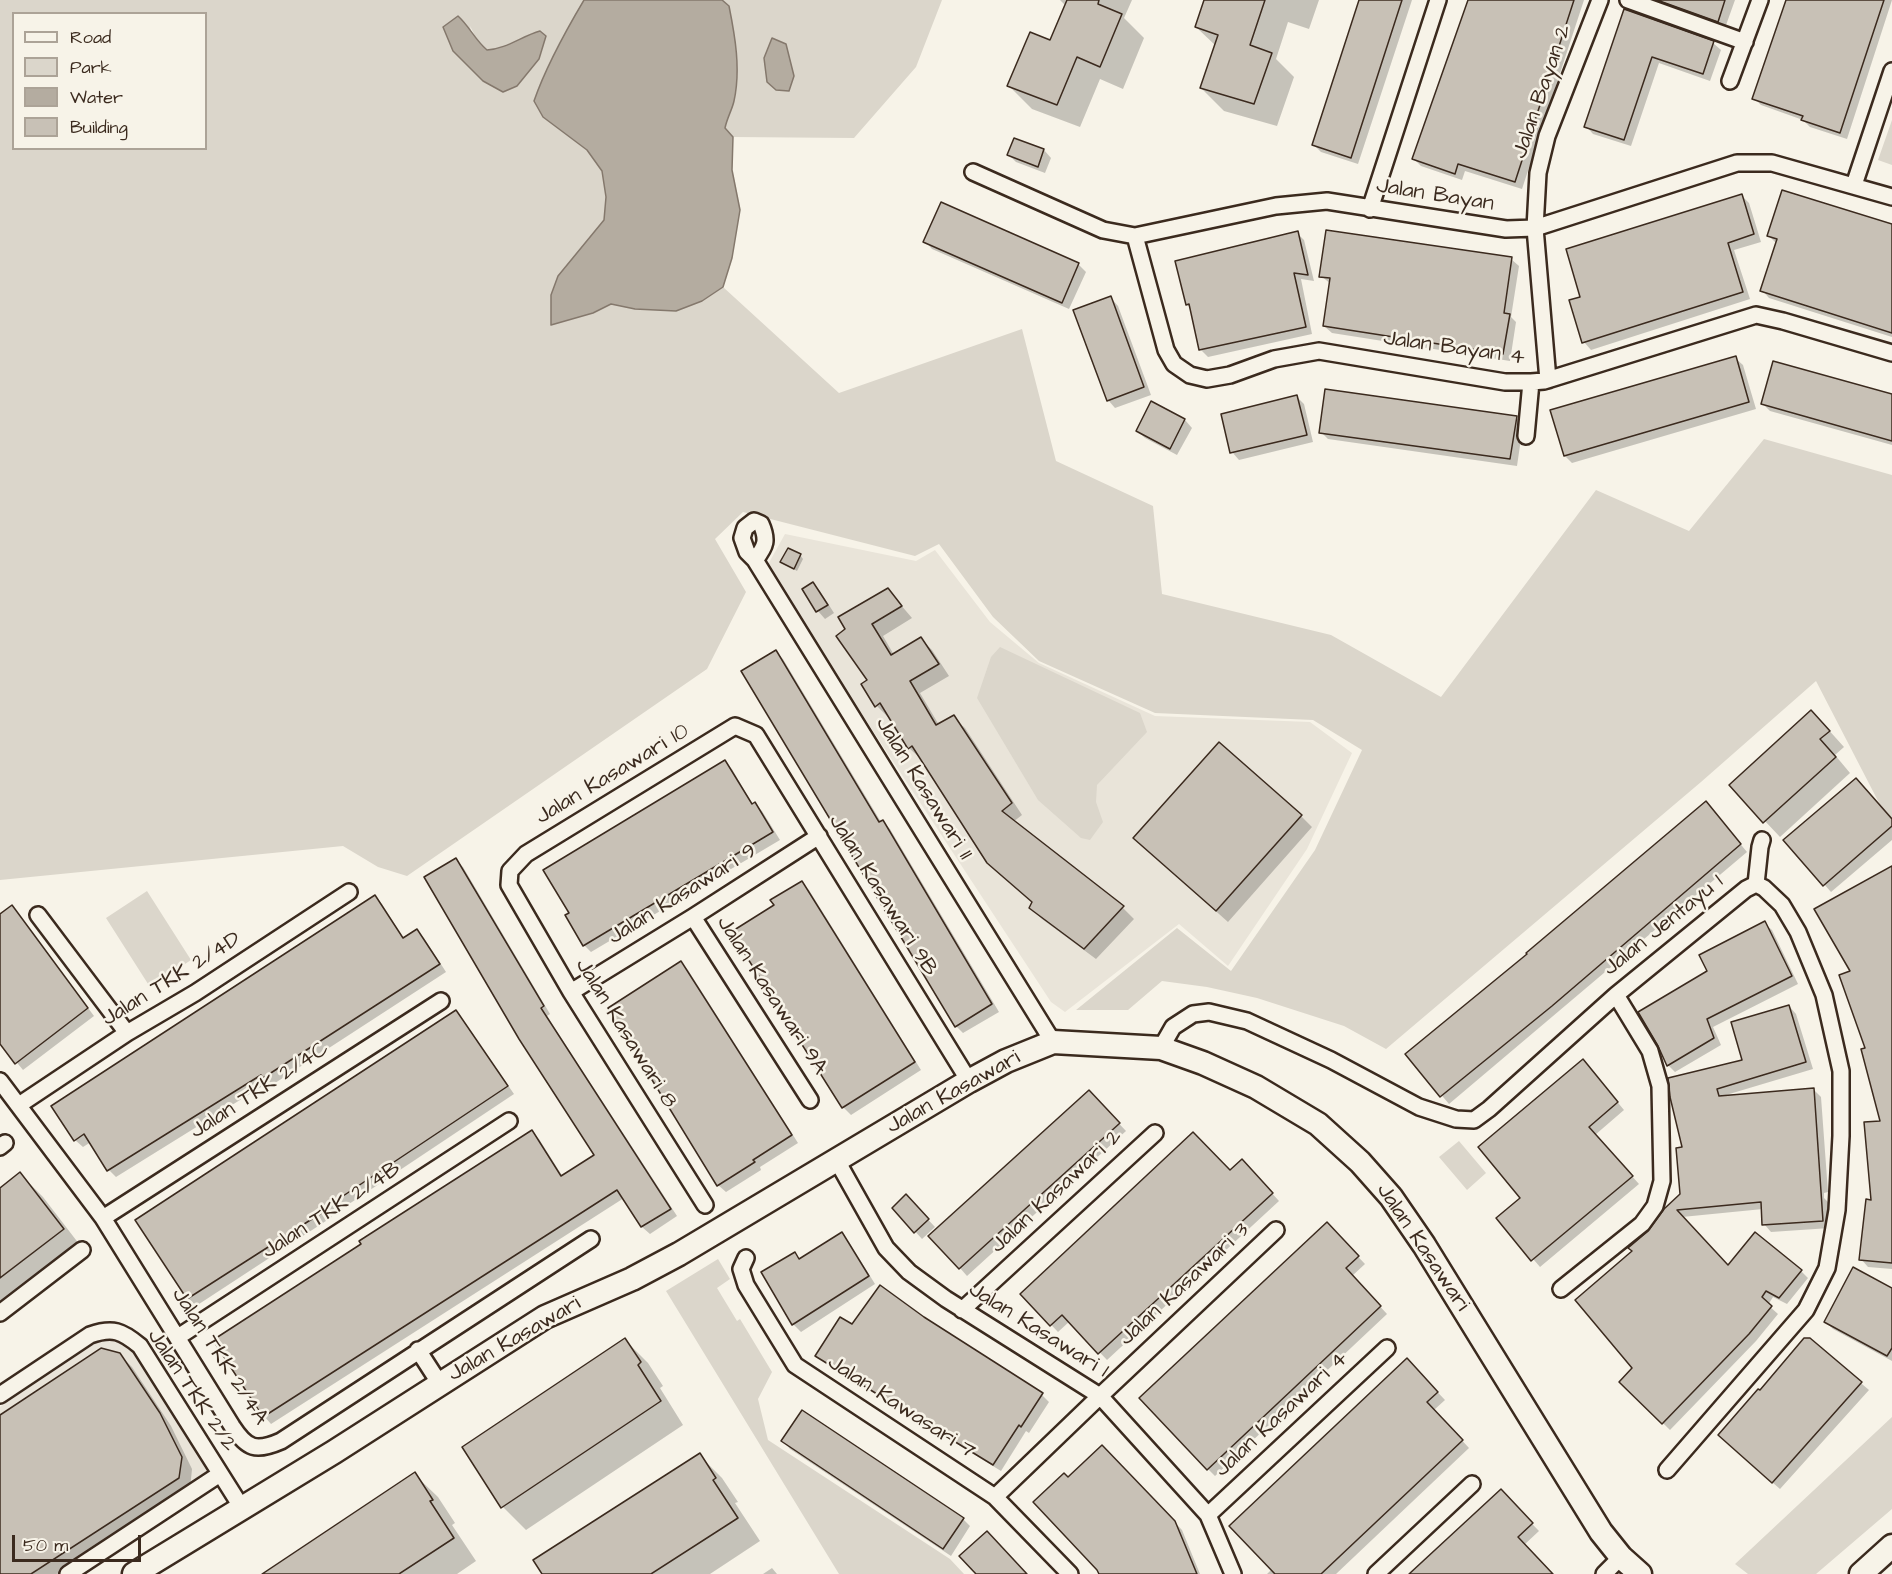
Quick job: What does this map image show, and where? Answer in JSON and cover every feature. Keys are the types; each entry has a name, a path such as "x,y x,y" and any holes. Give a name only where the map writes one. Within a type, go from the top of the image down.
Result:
{"street":[{"path":"1370,209 1438,0"},
{"name":"Jalan Bayan 2","path":"1548,380 1535,228 1538,173 1547,136 1600,0"},
{"path":"1628,0 1745,42"},
{"path":"1730,81 1760,0"},
{"path":"1854,186 1892,71"},
{"name":"Jalan Bayan","path":"973,172 1103,230 1135,236 1276,206 1328,201 1506,229 1535,228 1737,164 1772,163 1892,197"},
{"name":"Jalan Bayan 4","path":"1135,236 1166,350 1174,364 1190,375 1207,380 1230,375 1274,359 1319,351 1505,382 1548,380 1756,315 1892,354"},
{"path":"1526,436 1531,382"},
{"name":"Jalan Kasawari 11","path":"755,560 1053,1042"},
{"name":"Jalan Kasawari 10","path":"509,885 510,871 526,854 735,726 756,735"},
{"name":"Jalan Kasawari 9B","path":"756,735 969,1081"},
{"name":"Jalan Kasawari 9","path":"571,992 819,836"},
{"path":"1755,884 1762,840"},
{"name":"Jalan Jentayu 1","path":"1161,1048 1173,1027 1193,1014 1209,1012 1247,1021 1331,1060 1419,1107 1456,1119 1474,1120 1616,995 1746,888 1755,884 1764,888 1782,905 1797,932 1824,995 1841,1071 1841,1136 1837,1210 1827,1268 1806,1310 1667,1470"},
{"name":"Jalan Kasawari 8","path":"509,885 571,992 705,1205"},
{"name":"Jalan TKK 2/4D","path":"19,1105 349,892"},
{"path":"38,915 127,1034"},
{"name":"Jalan Kasawari 9A","path":"693,917 810,1100"},
{"path":"1561,1289 1642,1224 1655,1206 1662,1181 1660,1086 1650,1051 1616,995"},
{"name":"Jalan TKK 2/4C","path":"103,1218 441,1001"},
{"name":"Jalan Kasawari","path":"140,1572 545,1317 632,1279 669,1259 1006,1060 1053,1042 1161,1048 1203,1063 1256,1087 1318,1124 1375,1179 1390,1197 1424,1245 1601,1532 1621,1557 1640,1574"},
{"name":"Jalan TKK 2/4A","path":"0,1081 103,1218 241,1439 253,1448 266,1448 281,1441 591,1239"},
{"name":"Jalan TKK 2/4B","path":"178,1337 509,1121"},
{"name":"Jalan Kasawari 2","path":"963,1310 1155,1133"},
{"name":"Jalan Kasawari 1","path":"836,1159 886,1248 909,1272 963,1310 1100,1396 1208,1515 1233,1574"},
{"name":"Jalan Kasawari 3","path":"995,1497 1276,1230"},
{"path":"0,1313 82,1250"},
{"name":"Jalan Kawasari 7","path":"746,1258 741,1269 746,1285 795,1365 995,1497 1070,1574"},
{"name":"Jalan TKK 2/2","path":"0,1395 90,1335 104,1330 128,1335 140,1346 242,1508"},
{"name":"Jalan Kasawari 4","path":"1208,1515 1387,1348"},
{"path":"418,1350 440,1384"},
{"name":"Jalan TKK 2/2","path":"68,1574 220,1474"},
{"path":"1376,1574 1472,1484"},
{"path":"1861,1574 1892,1545"},
{"path":"1604,1574 1621,1557"}],"shaded area":[{"path":"785,534 916,561 935,550 990,622 1039,663 1155,716 1310,722 1352,753 1307,849 1228,966 1179,924 1065,1012 1051,1002 766,568"},
{"path":"100,1339 118,1339 136,1351 210,1472 56,1574 0,1574 0,1407"}],"green space":[{"path":"0,0 584,0 550,62 534,101 543,117 587,150 602,171 606,197 604,220 558,276 551,295 552,314 593,313 611,304 635,309 676,311 702,301 723,287 839,393 1022,329 1056,461 1153,506 1162,594 1331,635 1441,697 1596,490 1689,531 1764,439 1892,475 1892,828 1816,681 1701,782 1386,1049 1344,1026 1257,998 1207,987 1162,981 1128,1010 1076,1010 1177,928 1231,971 1315,850 1362,750 1313,720 1155,713 1039,661 993,617 939,544 915,556 743,512 715,539 746,592 707,669 407,876 378,867 343,846 0,880","holes":["470,26 478,42 487,50 540,31 546,36 539,60 517,86 483,81"]},
{"path":"722,0 942,0 916,67 854,138 733,137 725,128 736,89 736,53 729,6"},
{"path":"1892,120 1892,165 1878,160"},
{"path":"1000,647 1140,713 1147,732 1097,785 1096,802 1103,822 1090,840 1081,838 1038,800 977,698 991,657"},
{"path":"147,891 191,960 150,987 106,918"},
{"path":"1459,1141 1486,1173 1467,1190 1439,1157"},
{"path":"718,1259 730,1279 717,1288 737,1321 740,1319 772,1372 758,1399 768,1440 950,1559 964,1574 839,1574 666,1291"},
{"path":"1892,1417 1892,1509 1816,1574 1748,1574 1735,1564"}],"water":[{"path":"584,0 722,0 729,6 735,41 737,77 734,101 725,128 733,137 732,170 740,210 732,258 723,287 702,301 676,311 635,309 611,304 593,313 551,325 551,295 558,276 604,220 606,197 602,171 587,150 543,117 534,101 556,49"},
{"path":"458,16 487,50 501,47 540,31 546,36 539,59 517,86 503,92 483,81 453,51 443,27"},
{"path":"772,38 786,44 794,76 789,91 776,90 767,82 764,58"}],"building":[{"path":"1067,0 1099,0 1098,4 1122,14 1100,67 1077,57 1057,105 1007,86 1030,32 1050,40"},
{"path":"1204,0 1265,0 1250,45 1272,53 1254,104 1200,88 1218,35 1195,27"},
{"path":"1359,0 1402,0 1351,158 1312,145"},
{"path":"1468,0 1574,0 1515,182 1458,164 1455,174 1412,159"},
{"path":"1657,0 1725,0 1718,22"},
{"path":"1786,0 1884,0 1840,133 1801,120 1803,116 1752,99"},
{"path":"1624,9 1714,41 1703,74 1652,57 1624,140 1584,127"},
{"path":"1014,138 1044,149 1038,167 1007,155"},
{"path":"1782,190 1892,224 1892,333 1760,291 1777,239 1767,236"},
{"path":"1742,194 1754,234 1728,243 1743,292 1582,343 1569,300 1580,297 1566,249"},
{"path":"941,202 1079,263 1062,303 923,242"},
{"path":"1326,230 1512,257 1504,313 1510,314 1503,354 1323,326 1330,278 1319,277"},
{"path":"1298,231 1308,275 1294,273 1306,327 1199,350 1189,304 1186,305 1175,261"},
{"path":"1111,296 1144,387 1107,401 1073,310"},
{"path":"1736,356 1749,402 1564,456 1550,410"},
{"path":"1773,361 1892,394 1892,441 1761,404"},
{"path":"1325,389 1517,416 1510,459 1319,433"},
{"path":"1297,395 1307,435 1230,453 1221,414"},
{"path":"1151,401 1185,419 1170,449 1136,431"},
{"path":"788,548 801,554 794,569 780,562"},
{"path":"813,582 828,605 816,612 802,589"},
{"path":"888,588 902,606 872,624 891,655 921,637 939,664 910,681 936,725 954,715 1012,803 1002,811 1124,906 1084,949 1029,908 1032,902 987,863 912,746 908,749 880,703 875,707 861,684 867,680 836,636 845,629 838,617"},
{"path":"776,650 879,822 883,820 992,1004 955,1027 741,671"},
{"path":"1811,710 1830,731 1820,739 1836,757 1763,823 1729,785"},
{"path":"1219,742 1302,815 1216,911 1133,838"},
{"path":"725,760 752,804 755,802 773,832 583,946 565,915 569,913 543,870"},
{"path":"1856,778 1892,819 1892,826 1823,886 1783,840"},
{"path":"1706,801 1741,844 1552,1006 1440,1097 1405,1054 1527,954"},
{"path":"456,858 544,1006 541,1008 671,1209 641,1227 617,1190 263,1417 213,1340 361,1244 359,1241 532,1130 561,1176 594,1155 519,1039 424,877"},
{"path":"1892,866 1892,1263 1859,1260 1866,1199 1871,1200 1864,1122 1880,1121 1861,1049 1865,1048 1839,975 1850,971 1814,909"},
{"path":"802,881 915,1062 842,1108 731,932 774,905 770,900"},
{"path":"375,895 403,938 417,929 440,964 263,1078 261,1075 107,1171 84,1134 74,1141 51,1106"},
{"path":"12,905 88,1008 15,1064 0,1044 0,914"},
{"path":"1765,921 1792,976 1707,1019 1714,1038 1667,1066 1638,1012 1707,971 1699,955"},
{"path":"681,961 792,1135 717,1186 608,1008"},
{"path":"1789,1005 1806,1062 1717,1089 1719,1096 1814,1088 1823,1221 1762,1225 1761,1202 1677,1210 1728,1265 1755,1232 1802,1270 1779,1298 1766,1291 1762,1297 1772,1306 1749,1334 1662,1424 1619,1382 1632,1368 1575,1300 1632,1251 1628,1248 1648,1231 1664,1209 1680,1194 1676,1148 1682,1147 1670,1097 1668,1078 1742,1060 1731,1022"},
{"path":"456,1010 508,1086 325,1208 326,1210 187,1299 135,1220"},
{"path":"1583,1059 1618,1102 1589,1127 1633,1176 1531,1261 1496,1218 1520,1198 1478,1147"},
{"path":"1089,1090 1120,1123 959,1269 928,1236"},
{"path":"1193,1132 1230,1170 1242,1159 1273,1193 1098,1354 1062,1315 1050,1326 1020,1294"},
{"path":"20,1172 64,1229 0,1278 0,1188"},
{"path":"906,1194 929,1219 914,1233 892,1208"},
{"path":"1327,1222 1359,1256 1346,1268 1381,1306 1207,1470 1139,1398"},
{"path":"842,1232 869,1276 792,1325 761,1272 795,1252 799,1259"},
{"path":"1853,1267 1892,1288 1892,1348 1887,1356 1824,1322"},
{"path":"880,1285 924,1317 1043,1393 993,1465 815,1356 840,1317 852,1324"},
{"path":"625,1338 641,1362 638,1365 661,1401 501,1508 462,1447"},
{"path":"1804,1338 1810,1338 1862,1382 1772,1483 1718,1435"},
{"path":"101,1348 120,1353 160,1413 182,1457 179,1478 31,1574 0,1574 0,1415"},
{"path":"1407,1358 1438,1392 1427,1402 1463,1440 1321,1574 1275,1574 1229,1526"},
{"path":"802,1410 964,1518 943,1549 781,1441"},
{"path":"1102,1445 1175,1521 1197,1574 1099,1574 1033,1502 1064,1473 1068,1477"},
{"path":"700,1453 716,1478 713,1480 738,1518 651,1574 542,1574 533,1560"},
{"path":"415,1472 433,1500 430,1501 454,1538 399,1574 262,1574"},
{"path":"1501,1489 1533,1523 1518,1537 1553,1574 1409,1574"},
{"path":"987,1531 1027,1574 976,1574 959,1556"}]}
